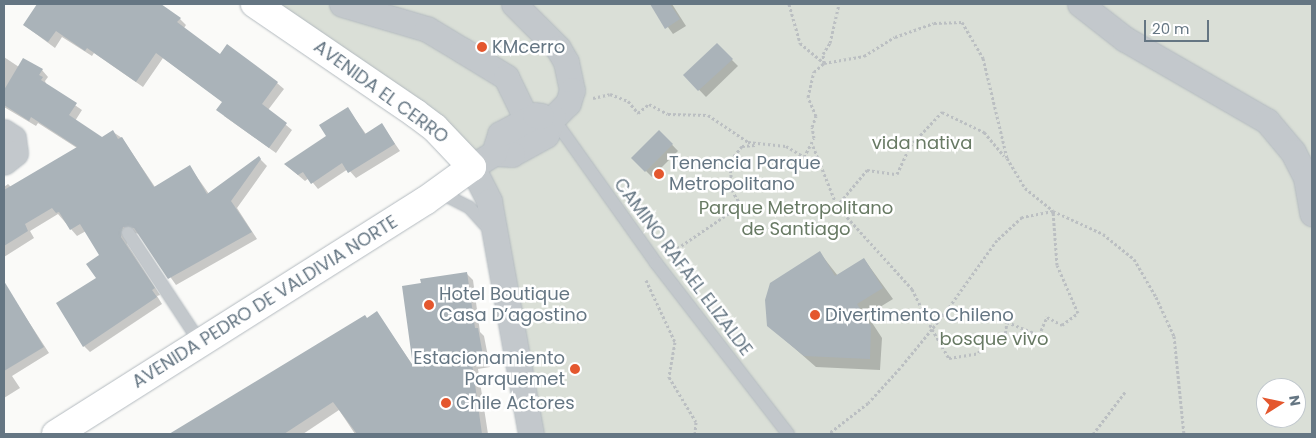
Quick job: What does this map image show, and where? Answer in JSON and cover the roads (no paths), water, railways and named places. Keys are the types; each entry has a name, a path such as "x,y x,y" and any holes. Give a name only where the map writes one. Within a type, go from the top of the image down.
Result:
{"street":[{"name":"AVENIDA EL CERRO","path":"255,4 415,113 441,134 483,160 531,434"},
{"path":"342,4 427,29 470,54 506,77 527,120"},
{"path":"483,160 512,154 546,135 572,90 566,62 558,48 514,4"},
{"path":"1080,4 1125,39 1266,120 1293,152 1306,178 1312,213"},
{"path":"483,160 500,134 535,115 561,111"},
{"path":"4,132 13,138 14,152 4,162"},
{"name":"AVENIDA PEDRO DE VALDIVIA NORTE","path":"56,434 438,192 483,160"}],"lane":[{"name":"CAMINO RAFAEL ELIZALDE","path":"561,111 656,263 788,434"},
{"path":"438,192 470,207 497,241"},
{"path":"128,233 200,342"}],"place":[{"name":"KMcerro","path":"482,47"},
{"name":"Tenencia Parque Metropolitano","path":"659,174"},
{"name":"Hotel Boutique Casa D’agostino","path":"429,305"},
{"name":"Divertimento Chileno","path":"815,315"},
{"name":"Estacionamiento Parquemet","path":"575,369"},
{"name":"Chile Actores","path":"446,403"}],"park label":[{"name":"vida nativa","path":"922,143"},
{"name":"Parque Metropolitano de Santiago","path":"796,219"},
{"name":"bosque vivo","path":"994,339"}]}
